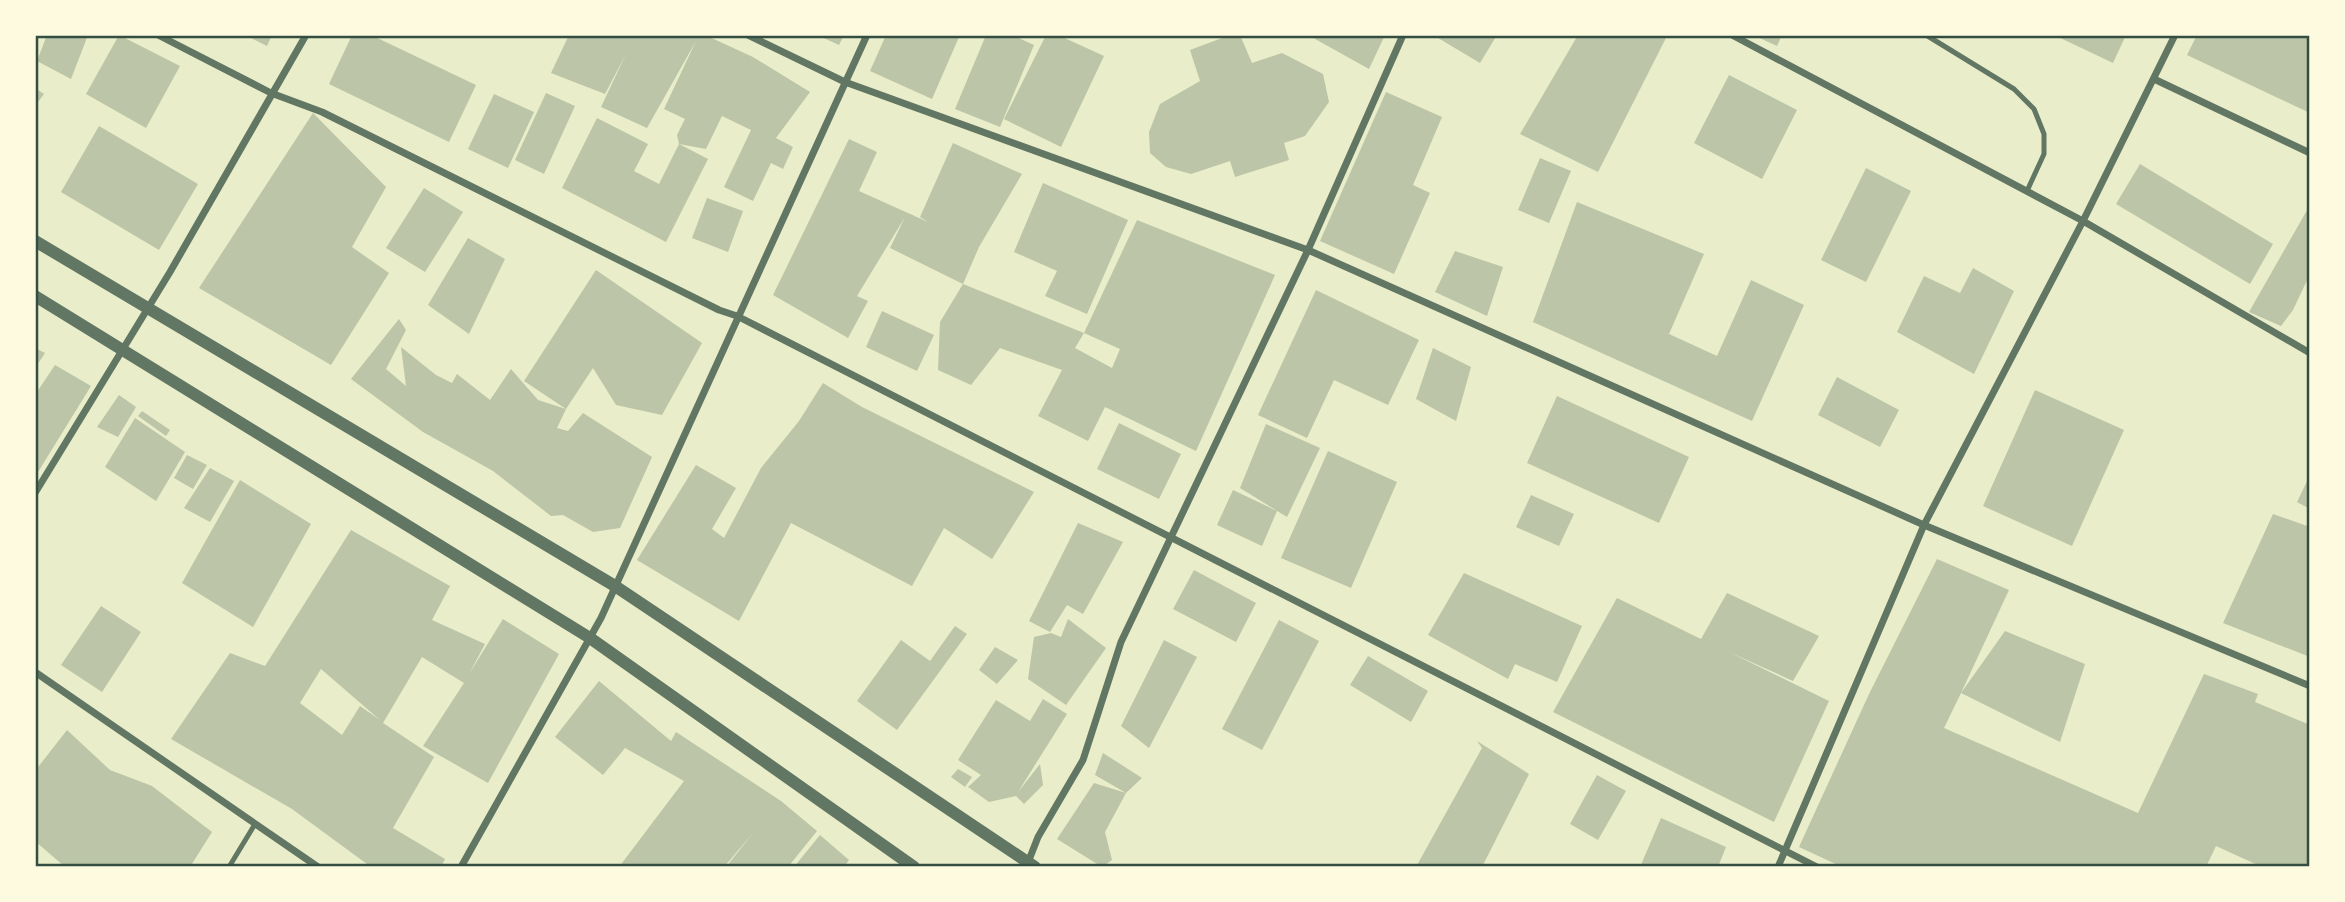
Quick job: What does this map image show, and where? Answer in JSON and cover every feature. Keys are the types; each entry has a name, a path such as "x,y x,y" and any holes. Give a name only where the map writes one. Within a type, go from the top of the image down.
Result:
{"street":[{"path":"158,35 271,93 322,112 719,310 737,316 1817,867"},
{"path":"35,493 306,35"},
{"path":"748,35 845,82 1308,250 1924,525 2310,686"},
{"path":"461,867 590,638 867,35"},
{"path":"35,241 615,586 1030,865 1038,837 1083,760 1121,642 1308,250 1403,35"},
{"path":"1732,35 2083,221 2310,353"},
{"path":"1778,867 1924,525 2083,221 2175,35"},
{"path":"2154,79 2310,153"},
{"path":"35,296 590,638 914,867"},
{"path":"35,673 318,867"}],"lane":[{"path":"1926,35 2014,89 2034,109 2044,134 2044,154 2027,191"},
{"path":"229,867 255,824"}],"building":[{"path":"47,35 88,35 71,79 37,61"},
{"path":"119,35 180,66 146,128 86,94"},
{"path":"245,35 272,35 267,46"},
{"path":"352,35 371,35 476,85 449,142 329,84"},
{"path":"569,35 705,35 753,57 810,92 776,138 793,147 783,169 771,163 753,201 724,187 751,130 722,116 706,149 679,144 677,135 685,119 664,109 696,41 647,128 601,107 626,54 605,94 551,73"},
{"path":"817,35 844,35 839,45"},
{"path":"886,35 959,37 932,99 870,71"},
{"path":"986,35 1012,35 1034,45 1000,127 955,109"},
{"path":"1046,35 1058,35 1104,56 1061,147 1004,119"},
{"path":"1230,35 1240,35 1252,63 1282,53 1323,74 1329,102 1305,136 1284,143 1289,160 1235,177 1230,161 1191,174 1166,167 1150,153 1149,132 1160,104 1200,81 1190,50"},
{"path":"1308,35 1385,35 1369,69"},
{"path":"1433,35 1497,35 1480,63"},
{"path":"1578,35 1667,36 1598,172 1520,134"},
{"path":"1753,35 1782,35 1777,46"},
{"path":"2054,35 2126,35 2113,63"},
{"path":"2197,35 2310,35 2310,113 2187,55"},
{"path":"1729,75 1797,110 1762,179 1694,143"},
{"path":"35,88 44,94 35,106"},
{"path":"1386,92 1442,117 1413,185 1430,193 1394,274 1320,241"},
{"path":"546,93 575,106 544,174 515,160"},
{"path":"494,94 534,112 508,168 468,149"},
{"path":"313,113 386,187 352,247 389,273 331,365 199,288"},
{"path":"597,118 648,144 634,171 659,184 679,144 708,159 666,242 562,188"},
{"path":"99,126 198,184 159,250 61,192"},
{"path":"849,139 877,152 859,191 928,222 920,217 953,143 1022,174 979,247 963,284 890,248 905,217 857,296 868,301 848,338 773,295"},
{"path":"1540,158 1571,171 1549,223 1518,210"},
{"path":"2140,164 2273,244 2250,284 2116,204"},
{"path":"1866,168 1911,191 1866,282 1821,260"},
{"path":"1043,183 1128,220 1087,314 1045,296 1057,271 1014,252"},
{"path":"424,188 463,212 425,272 386,248"},
{"path":"707,198 743,211 728,252 692,238"},
{"path":"1577,202 1704,254 1669,334 1717,356 1751,280 1804,305 1752,421 1533,322"},
{"path":"2310,205 2310,274 2293,310 2281,326 2249,312"},
{"path":"1137,220 1275,275 1196,451 1105,407 1088,441 1038,416 1062,370 1000,348 971,385 938,370 940,322 963,284 1084,333","holes":["1084,333 1120,349 1112,368 1075,348"]},
{"path":"468,238 505,259 469,334 428,305"},
{"path":"1455,251 1503,267 1487,316 1435,292"},
{"path":"1973,268 2014,291 1974,374 1897,332 1924,276 1960,293"},
{"path":"596,270 702,343 662,415 616,405 593,368 566,409 524,381"},
{"path":"1316,290 1419,340 1388,405 1334,380 1307,438 1258,415"},
{"path":"882,311 934,335 917,371 866,347"},
{"path":"399,319 406,330 386,369 406,386 401,347 436,375 452,383 457,374 490,400 511,369 538,400 566,409 557,428 568,431 583,413 652,457 620,528 593,532 563,515 551,516 493,471 423,432 351,379"},
{"path":"35,348 45,353 35,368"},
{"path":"1433,348 1471,367 1456,421 1416,399"},
{"path":"55,365 91,386 35,477 35,395"},
{"path":"1837,377 1899,410 1880,447 1818,415"},
{"path":"823,383 862,407 1034,492 992,559 944,528 912,586 791,523 739,621 637,560 696,465 736,488 712,529 724,538 761,468 799,421"},
{"path":"2035,390 2124,430 2072,546 1983,506"},
{"path":"119,395 136,407 118,437 97,427"},
{"path":"1557,396 1689,457 1659,523 1527,463"},
{"path":"142,411 170,430 166,436 138,416"},
{"path":"135,418 185,452 156,501 105,467"},
{"path":"1119,423 1181,454 1159,499 1097,469"},
{"path":"1266,424 1320,448 1287,517 1240,488"},
{"path":"1328,451 1397,482 1351,588 1281,558"},
{"path":"187,455 207,465 193,489 174,478"},
{"path":"210,468 234,481 210,522 184,508"},
{"path":"2310,475 2310,509 2297,502"},
{"path":"240,480 311,524 253,627 182,583"},
{"path":"1233,490 1277,511 1262,546 1217,525"},
{"path":"1531,495 1574,514 1559,546 1516,527"},
{"path":"2273,514 2310,527 2310,657 2223,623"},
{"path":"1078,523 1123,542 1083,614 1067,605 1050,632 1029,621"},
{"path":"351,530 450,586 432,620 485,644 469,674 503,619 559,654 488,783 423,746 464,683 422,657 383,723 434,757 393,828 445,859 441,867 371,867 292,809 171,739 230,653 265,666","holes":["321,669 380,720 360,706 342,735 300,703"]},
{"path":"1937,559 2009,590 1944,728 2138,813 2204,674 2258,694 2255,702 2310,725 2310,867 2262,867 2216,846 2206,867 1842,867 1799,847 1869,694"},
{"path":"1194,570 1256,603 1236,642 1173,609"},
{"path":"1464,573 1582,626 1557,682 1515,664 1508,679 1428,635"},
{"path":"1727,593 1819,636 1793,681 1729,652 1829,701 1774,822 1553,712 1617,598 1701,639"},
{"path":"101,606 141,632 102,692 61,665"},
{"path":"1068,619 1106,648 1066,705 1028,679 1034,637 1051,633 1061,637"},
{"path":"1279,620 1319,641 1262,750 1222,729"},
{"path":"955,626 967,634 897,730 857,701 901,640 930,661"},
{"path":"2005,631 2085,664 2060,742 1961,693"},
{"path":"1164,640 1197,657 1149,748 1121,726"},
{"path":"995,647 1018,660 997,684 979,670"},
{"path":"1368,656 1428,691 1411,722 1350,685"},
{"path":"599,681 671,741 676,732 781,801 817,831 788,867 726,867 753,833 724,867 619,867 684,781 625,748 603,775 555,737"},
{"path":"1043,699 1067,714 1018,792 1040,764 1043,785 1024,804 1016,796 989,802 968,787 981,775 958,760 996,700 1030,721"},
{"path":"67,730 110,770 152,786 212,832 190,867 65,867 35,841 35,771"},
{"path":"1477,741 1529,774 1482,867 1416,867 1482,748"},
{"path":"1103,753 1142,778 1126,793 1095,775"},
{"path":"958,769 972,777 965,787 951,777"},
{"path":"1597,775 1626,791 1598,840 1570,824"},
{"path":"1094,783 1126,793 1105,832 1112,860 1102,867 1057,839"},
{"path":"1661,818 1726,847 1718,867 1640,867"},
{"path":"820,835 849,860 844,867 794,867"}]}
